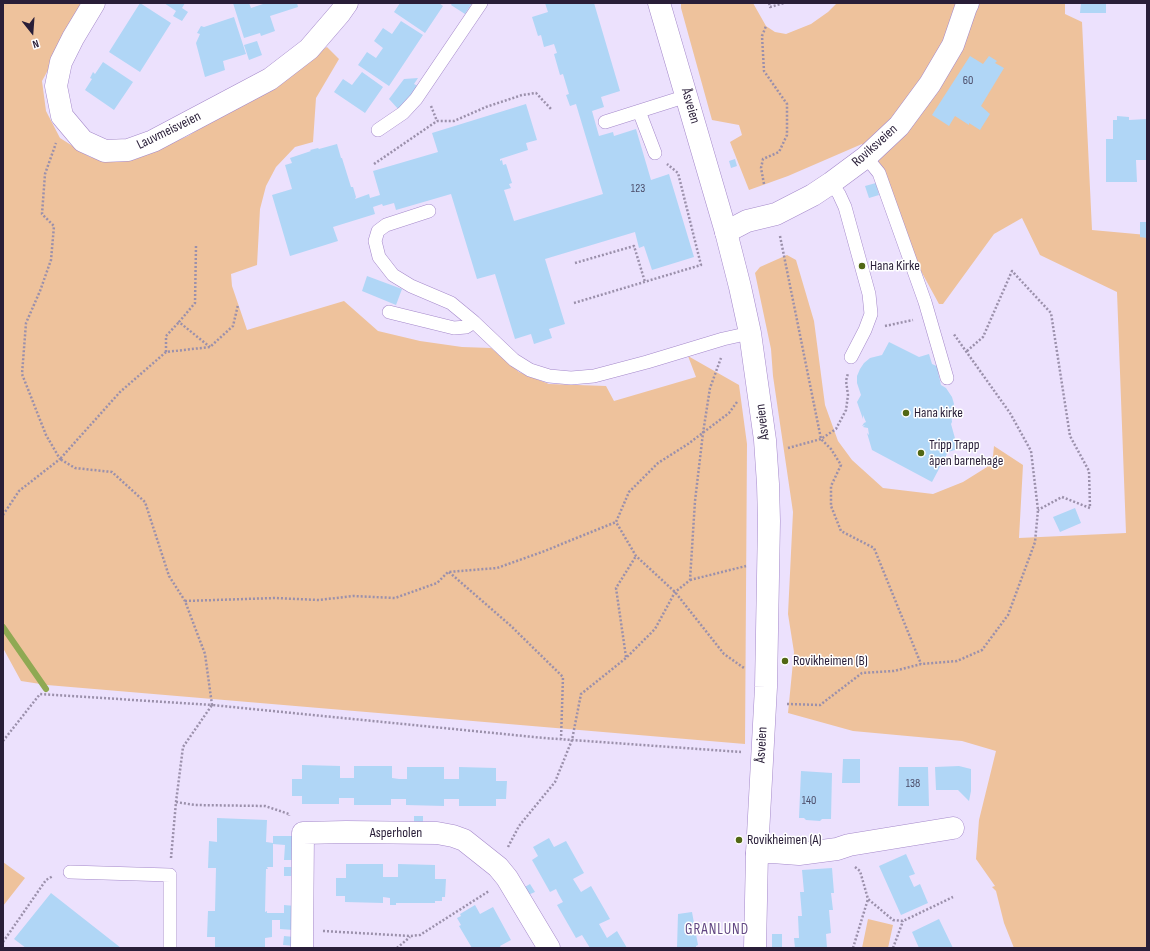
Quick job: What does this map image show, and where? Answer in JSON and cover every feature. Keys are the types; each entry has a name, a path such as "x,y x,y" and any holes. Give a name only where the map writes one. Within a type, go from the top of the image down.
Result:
{"street":[{"path":"62,116 56,86 61,62 73,38 94,3"},
{"name":"Lauvmeisveien","path":"62,116 84,141 105,151 128,150 154,141 270,79 309,49 347,3"},
{"name":"Åsveien","path":"659,3 726,232 743,335 765,440 769,521 766,687 757,853 755,948"},
{"name":"Roviksveien","path":"726,232 746,221 776,214 814,195 866,157 899,126 930,84 954,45 968,3"},
{"path":"757,853 772,852 799,854 837,849 849,845 953,828"},
{"path":"303,833 303,939"},
{"name":"Asperholen","path":"303,833 437,833 464,840 503,872 549,948"}],"lane":[{"path":"378,130 403,114 416,99 481,3"},
{"path":"605,122 687,96"},
{"path":"639,111 655,153"},
{"path":"866,157 879,173 924,302 947,378"},
{"path":"831,184 839,194 845,207 869,294 871,314 865,330 851,357"},
{"path":"429,211 386,225 378,231 375,242 379,257 393,275 412,286 450,303 474,322 514,360 530,370 549,376 571,378 594,376 743,335"},
{"path":"389,312 454,328 466,327 474,322"},
{"path":"70,872 170,875 170,948"}],"path":[{"path":"769,3 770,7 784,3"},
{"path":"764,184 761,168 763,159 779,152 787,135 787,104 764,70 762,36 766,26"},
{"path":"374,164 437,121 454,121 486,107 522,95 536,93 552,110"},
{"path":"62,116 59,134 44,174 42,214 54,226 51,260 40,291 26,322 22,374 46,435 60,459 75,468 112,472 145,502 169,576 185,601 205,654 212,705 183,747 176,802 170,875"},
{"path":"574,303 701,265 678,173 655,153"},
{"path":"776,214 821,439 831,449 841,465 831,486 831,506 841,531 874,548 921,664"},
{"path":"166,352 166,336 195,303 196,246"},
{"path":"575,263 634,246 645,282"},
{"path":"967,351 983,337 1012,270 1051,313 1070,436 1089,471 1090,508 1062,497 1038,510"},
{"path":"3,515 19,491 60,459 120,392 166,352 210,347 233,326 238,305"},
{"path":"888,325 909,321"},
{"path":"179,322 210,347"},
{"path":"787,704 820,705 862,673 894,671 921,664 957,661 982,650 1008,615 1035,542 1038,510 1031,452 1010,412 949,328"},
{"path":"690,580 695,501 710,388 725,348 743,335"},
{"path":"784,450 821,439 836,429 846,410 848,395 846,381 851,357"},
{"path":"185,601 275,598 319,600 353,596 395,598 437,583 448,572 498,568 542,552 616,522 629,492 658,463 688,444 729,413 741,397"},
{"path":"616,522 636,556 676,592 724,654 745,668"},
{"path":"626,658 616,588 636,556"},
{"path":"303,939 336,931 411,936 420,935 499,885 519,826 555,782 572,740 581,694 626,658 655,629 676,592 690,580 752,565"},
{"path":"448,572 511,626 563,677 561,739"},
{"path":"3,740 40,694 212,705 572,740 742,752"},
{"path":"176,802 265,806 289,814 291,821 303,833"},
{"path":"837,849 840,858 860,871 868,899 853,948"},
{"path":"3,942 46,880 55,874 70,872"},
{"path":"868,899 893,920 903,922 953,898"},
{"path":"893,948 903,922"},
{"path":"397,948 411,936"}],"shaded area":[{"path":"3,3 85,3 42,81 46,111 60,138 90,157 110,162 133,160 188,136 327,47 339,59 316,98 313,142 295,147 276,167 266,186 260,209 257,265 231,274 232,286 247,330 344,301 378,331 420,341 462,347 491,348 519,372 549,384 606,386 614,401 696,377 688,356 739,385 747,444 745,744 47,685 21,681 3,648"},
{"path":"681,3 753,3 766,26 775,32 786,34 811,24 828,12 837,3 1065,3 1065,14 1082,22 1092,230 1147,235 1147,948 1014,948 1004,923 996,891 992,887 995,886 976,859 979,820 996,751 962,741 853,731 788,713 794,652 788,614 793,512 773,376 771,349 755,273 760,267 787,255 796,260 814,321 825,405 838,441 852,460 883,488 933,494 963,482 987,467 993,456 994,446 1023,465 1019,538 1126,533 1117,292 1040,255 1022,218 994,234 943,304 939,304 903,238 869,152 862,144 788,176 749,190 730,142 742,135 739,125 712,120 681,8"},
{"path":"3,862 25,878 3,906"},
{"path":"868,919 893,925 888,948 862,948"}],"building":[{"path":"140,3 171,23 140,72 109,52"},
{"path":"164,3 185,3 182,8 188,12 182,21 173,16 176,11"},
{"path":"233,3 249,3 251,8 263,3 297,3 298,7 270,16 275,31 261,36 260,33 244,38"},
{"path":"400,3 439,3 443,6 425,33 394,12"},
{"path":"452,3 472,3 465,14 451,5"},
{"path":"545,3 594,3 620,91 601,97 604,107 592,111 599,136 613,132 614,136 636,129 651,180 669,174 694,257 652,270 644,246 639,248 635,232 545,259 565,324 549,329 552,338 534,344 531,334 515,339 495,274 477,279 451,194 396,210 394,203 383,206 382,204 373,207 375,214 333,227 338,241 290,256 272,195 292,189 285,165 292,163 290,158 311,151 310,150 337,144 351,187 353,187 356,197 355,199 369,194 370,198 380,195 373,171 438,152 432,133 526,104 537,140 526,143 528,150 500,159 500,161 502,160 503,165 506,164 512,183 509,184 511,188 504,190 514,221 603,194 576,104 570,106 566,95 569,94 563,74 560,75 554,54 557,53 554,44 544,47 541,35 538,36 532,17 548,12"},
{"path":"1081,3 1106,3 1106,13 1080,13"},
{"path":"234,17 246,54 223,61 225,70 205,77 196,43 200,34 197,33 201,26 204,27"},
{"path":"401,21 423,35 389,86 358,65 367,52 376,58 383,48 374,41 383,28 392,34"},
{"path":"257,41 262,55 249,60 244,45"},
{"path":"970,56 983,64 989,56 997,61 995,63 1004,68 981,106 990,114 980,130 955,116 949,126 932,115"},
{"path":"103,62 133,82 114,110 85,90 92,79 90,78 93,72 95,74"},
{"path":"362,72 383,87 365,113 334,92 343,79 352,85"},
{"path":"418,78 414,84 418,86 408,101 399,110 389,99 404,79"},
{"path":"1117,116 1129,117 1129,120 1147,119 1147,160 1136,160 1137,182 1106,182 1106,139 1113,139 1113,120 1117,120"},
{"path":"735,159 737,166 731,168 729,161"},
{"path":"876,183 879,195 869,198 865,186"},
{"path":"1140,222 1147,222 1147,238 1140,237"},
{"path":"367,276 402,289 396,305 362,291"},
{"name":"Hana kirke","path":"889,342 919,357 929,354 932,364 939,367 938,372 941,385 946,388 952,397 954,404 951,415 951,424 958,449 948,452 932,482 872,450 867,433 869,435 868,428 863,427 865,425 862,426 866,422 863,415 863,419 857,402 861,395 857,383 857,376 864,363 870,358 882,355"},
{"path":"1075,508 1081,523 1060,532 1053,517"},
{"path":"843,759 860,759 860,783 842,783"},
{"path":"302,765 340,766 340,778 354,778 354,766 392,766 392,778 399,779 407,779 407,767 444,767 444,779 459,779 459,767 496,768 496,781 507,781 506,799 496,799 496,806 459,806 459,799 444,799 444,806 406,805 406,799 391,799 391,805 354,805 354,798 339,798 339,804 302,804 302,796 292,796 292,779 302,779"},
{"path":"959,766 971,769 971,791 969,801 958,790 936,790 935,767"},
{"path":"899,767 928,767 929,806 898,806"},
{"path":"801,771 832,773 831,819 822,819 820,821 799,818"},
{"path":"414,816 423,816 423,824 414,824"},
{"path":"217,818 267,820 266,842 273,843 273,867 267,867 268,869 266,869 265,912 284,913 284,905 295,906 294,930 280,929 280,920 272,920 272,937 265,938 265,948 215,948 215,937 207,937 208,911 215,911 216,868 208,868 209,841 217,842"},
{"path":"273,836 296,836 295,860 284,860 285,845 273,844"},
{"path":"549,838 554,847 566,841 584,873 573,879 581,892 591,886 610,919 599,924 607,938 617,931 627,948 590,948 582,935 576,938 557,905 563,902 556,889 550,892 532,860 538,856 533,847"},
{"path":"906,854 915,874 909,876 914,887 920,884 928,903 901,915 879,866"},
{"path":"346,864 383,864 383,877 398,877 398,864 435,865 435,879 446,879 445,897 442,897 442,901 435,901 435,903 396,903 396,905 390,905 390,898 383,897 383,903 345,902 345,896 336,896 336,878 346,878"},
{"path":"284,867 295,867 295,876 284,876"},
{"path":"832,868 834,893 831,893 833,910 829,910 831,933 826,934 827,948 795,948 794,938 799,938 798,916 802,916 800,892 804,892 802,870"},
{"path":"530,884 535,892 528,895 523,888"},
{"path":"51,893 121,948 26,948 14,939"},
{"path":"475,905 480,914 493,907 511,940 500,946 501,948 472,948 459,926 461,925 457,918 461,916 460,914"},
{"path":"692,912 698,945 696,948 677,948 678,914"},
{"path":"939,919 953,948 919,948 912,932"},
{"path":"772,934 782,934 782,948 772,948"},
{"path":"284,936 294,937 294,946 283,945"}],"waterway":[{"path":"3,627 46,689"}],"place":[{"name":"Hana Kirke","path":"862,266"},
{"name":"Hana kirke","path":"906,413"},
{"name":"Tripp Trapp åpen barnehage","path":"921,453"},
{"name":"Rovikheimen (B)","path":"785,661"},
{"name":"Rovikheimen (A)","path":"739,840"}],"district":[{"name":"GRANLUND","path":"717,930"}]}
